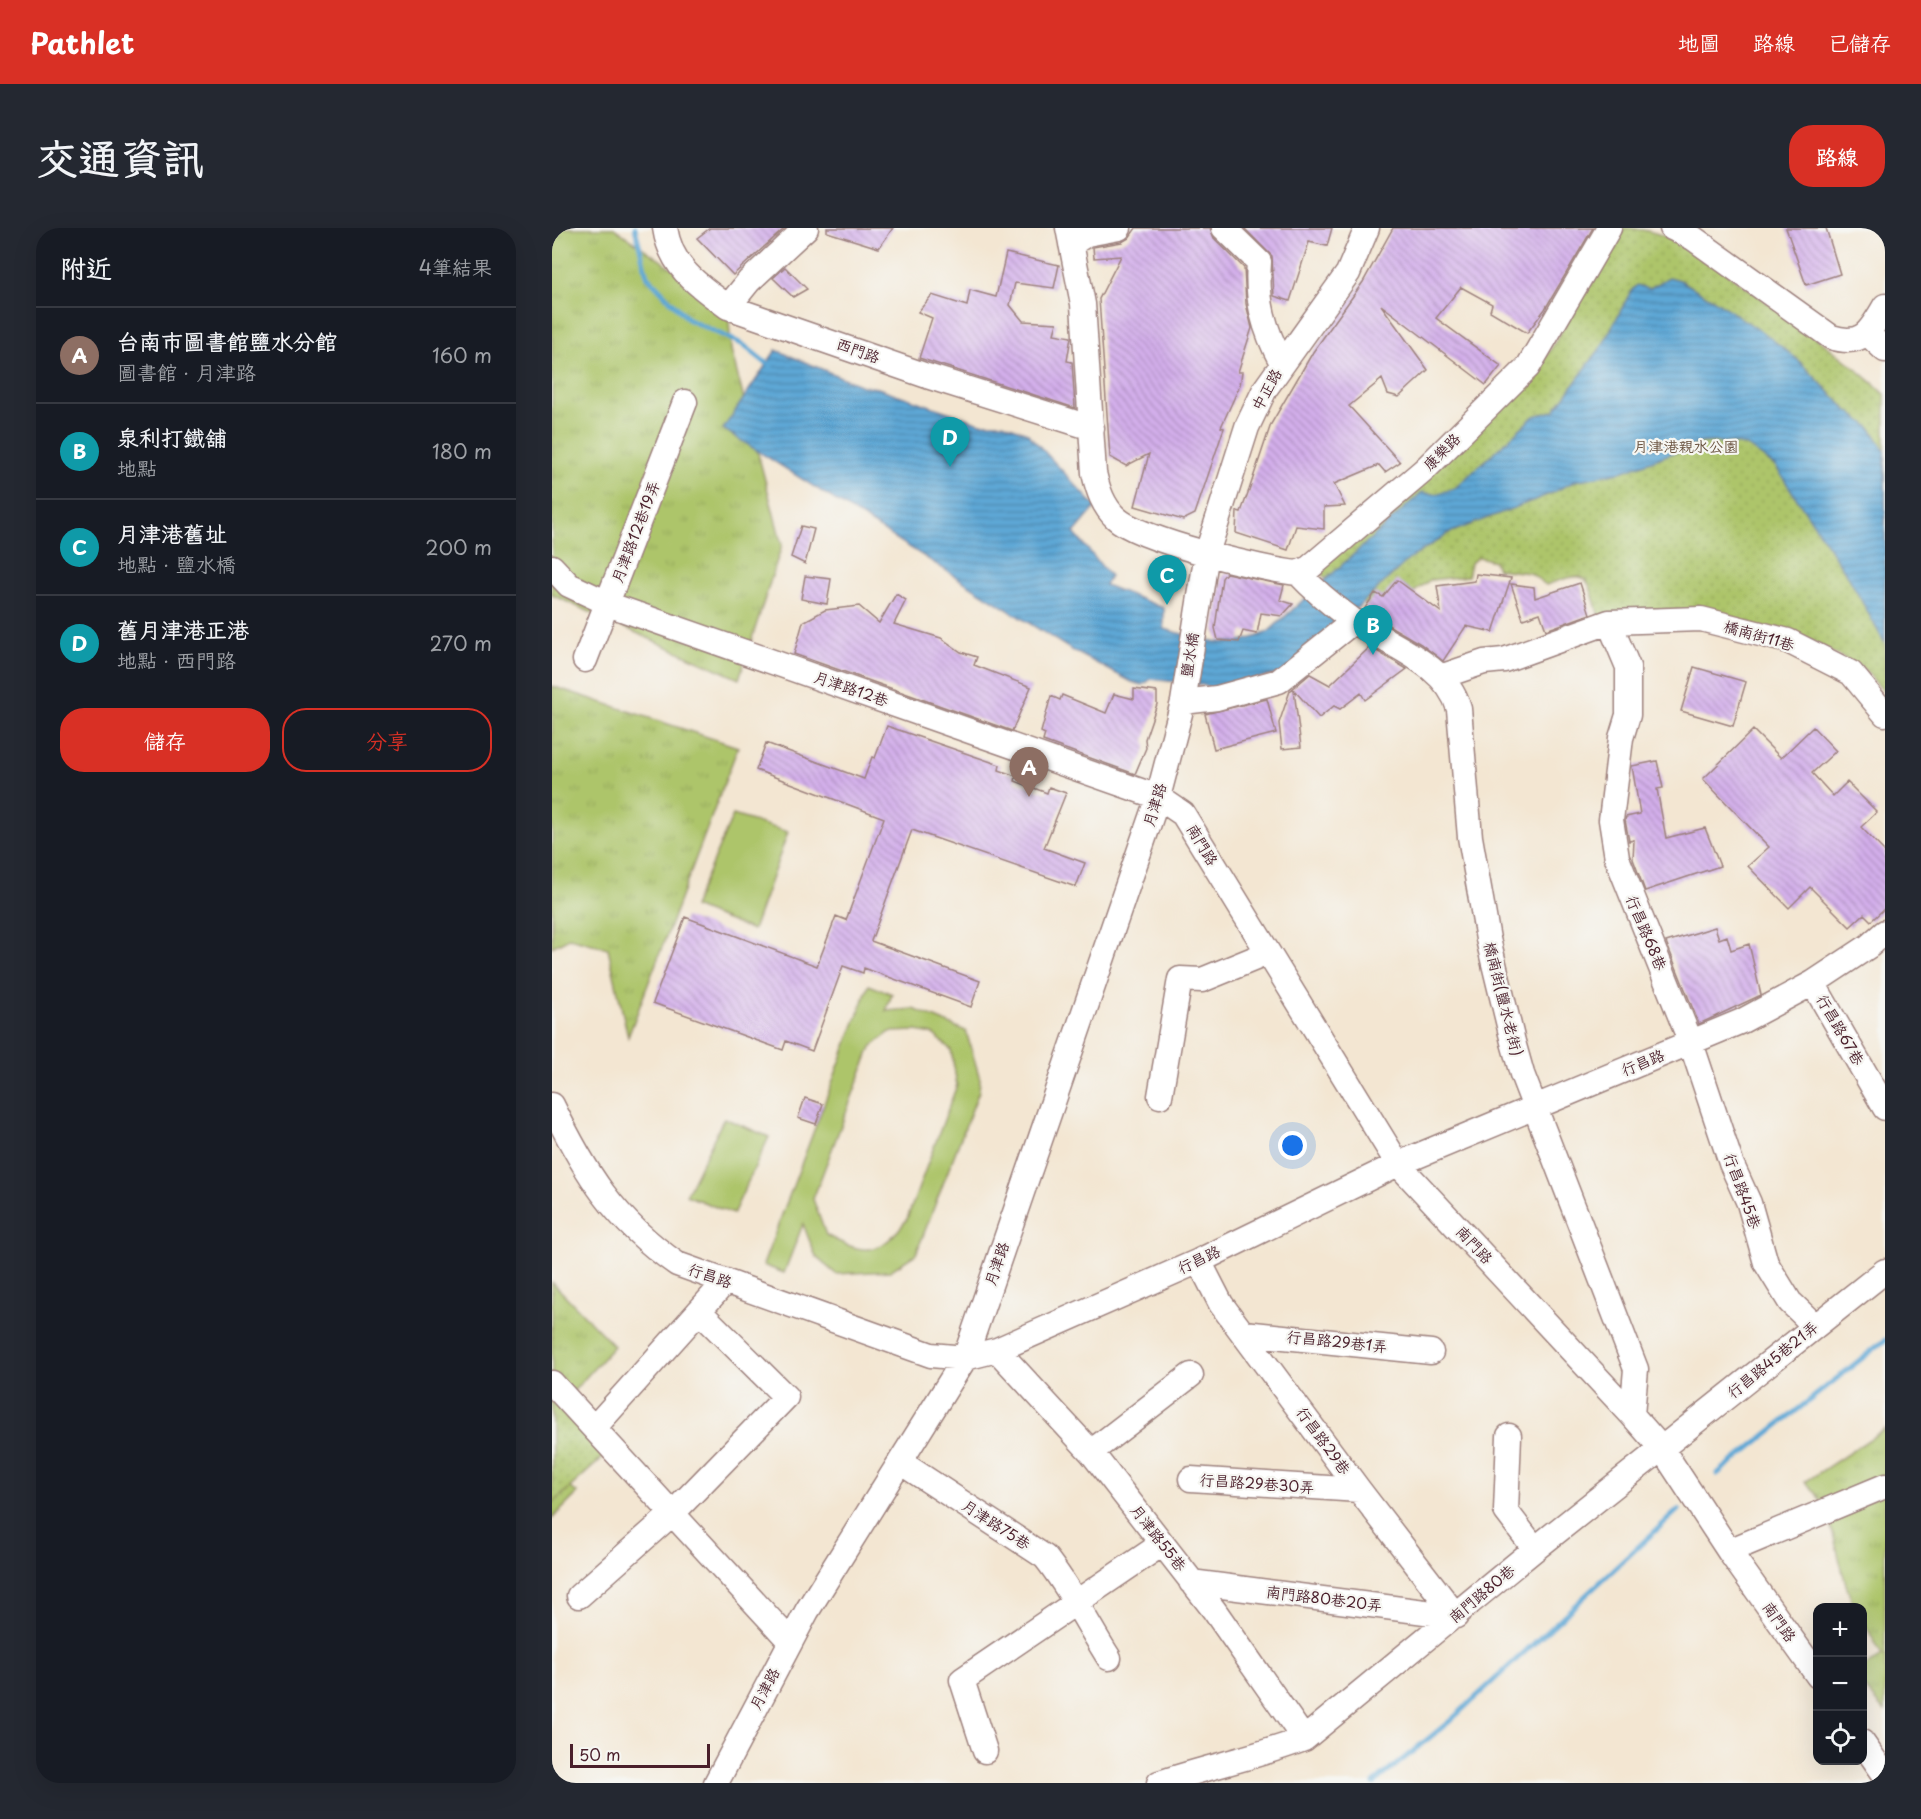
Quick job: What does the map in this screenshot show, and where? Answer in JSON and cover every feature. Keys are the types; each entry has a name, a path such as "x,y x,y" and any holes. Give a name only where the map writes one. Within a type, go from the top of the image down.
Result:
{"street":[{"name":"西門路","path":"665,228 674,258 688,278 728,307 927,376 1092,428"},
{"path":"728,307 749,281 806,228"},
{"path":"1119,228 1070,236 1083,304 1097,487 1101,498 1115,518 1132,529 1205,562 1306,582"},
{"path":"1224,228 1259,262 1257,284 1265,330 1282,363"},
{"name":"中正路","path":"1205,562 1247,427 1265,389 1348,273 1368,228"},
{"name":"康樂路","path":"1306,582 1316,562 1423,471 1528,367 1609,228"},
{"path":"1672,228 1693,238 1831,337 1848,342 1877,342 1885,306"},
{"name":"月津路12巷19弄","path":"585,660 685,402"},
{"name":"鹽水橋","path":"1183,702 1205,562"},
{"name":"月津路12巷","path":"552,567 569,585 608,603 1158,797"},
{"name":"橋南街(鹽水老街)","path":"1306,582 1352,620 1399,647 1440,677 1454,692 1459,709 1470,837 1488,939 1522,1074 1636,1369 1632,1415"},
{"name":"橋南街11巷","path":"1440,677 1484,662 1504,660 1609,622 1701,619 1788,641 1851,673 1885,714"},
{"path":"1183,702 1217,698 1279,681 1352,620"},
{"name":"行昌路68巷","path":"1609,622 1628,667 1628,715 1621,738 1611,820 1617,858 1691,1043"},
{"name":"月津路","path":"716,1783 790,1641 965,1358 1158,797 1183,702"},
{"name":"南門路","path":"1158,797 1184,814 1398,1164 1662,1449 1729,1551 1813,1669"},
{"name":"行昌路","path":"552,1105 583,1167 613,1208 646,1242 677,1264 932,1355 965,1358 997,1350 1199,1261 1398,1164 1742,1021 1813,983 1885,933"},
{"path":"1160,1096 1180,979 1202,980 1268,953"},
{"name":"行昌路67巷","path":"1813,983 1885,1108"},
{"name":"行昌路45巷","path":"1691,1043 1731,1163 1749,1203 1766,1263 1790,1302 1815,1326"},
{"name":"行昌路29巷","path":"1199,1261 1221,1304 1456,1616"},
{"name":"行昌路45巷21弄","path":"1662,1449 1885,1271"},
{"path":"594,1428 726,1281"},
{"path":"579,1596 674,1513 786,1397 699,1311"},
{"name":"行昌路29巷1弄","path":"1244,1333 1431,1352"},
{"name":"月津路55巷","path":"997,1350 1091,1452 1191,1582 1304,1739"},
{"path":"1091,1452 1191,1375"},
{"path":"552,1383 790,1641"},
{"path":"1509,1436 1506,1511 1535,1550"},
{"name":"南門路80巷","path":"1159,1783 1212,1765 1269,1752 1304,1739 1662,1449"},
{"name":"月津路75巷","path":"900,1462 1045,1557 1062,1578 1074,1604 1109,1658"},
{"name":"行昌路29巷30弄","path":"1191,1479 1359,1490"},
{"path":"1729,1551 1885,1486"},
{"path":"985,1751 962,1680 1162,1544"},
{"name":"南門路80巷20弄","path":"1191,1582 1456,1616"},
{"path":"1867,1748 1885,1775"}],"green space":[{"path":"552,228 614,228 728,307 731,350 782,545 739,679 552,595"},
{"name":"月津港親水公園","path":"1623,228 1662,235 1698,253 1826,345 1885,394 1885,693 1865,670 1802,636 1599,616 1588,583 1579,577 1571,577 1546,585 1530,573 1497,569 1494,561 1478,557 1471,563 1468,576 1430,580 1383,616 1316,571 1536,374"},
{"path":"552,686 738,747 628,1037 608,948 569,938 552,947"},
{"path":"733,815 788,832 753,930 693,907"},
{"path":"869,985 892,994 886,1011 914,1009 966,1031 980,1079 979,1091 916,1254 890,1271 836,1274 816,1257 803,1224 784,1273 763,1265","holes":["916,1031 933,1034 951,1050 957,1085 907,1219 880,1246 871,1249 851,1247 826,1235 813,1199 871,1047 890,1032"]},
{"path":"724,1118 769,1137 733,1214 686,1195"},
{"path":"552,1282 614,1346 553,1414 559,1480 578,1493 552,1519"},
{"path":"552,1392 609,1452 552,1504"},
{"path":"1885,1429 1885,1711 1867,1691 1867,1665 1882,1656 1867,1628 1867,1603 1853,1603 1830,1523 1815,1492 1805,1482"}],"water":[{"path":"1669,277 1680,280 1714,300 1768,336 1797,359 1848,411 1870,427 1885,451 1885,644 1849,578 1776,467 1747,446 1717,442 1700,443 1624,471 1575,481 1550,494 1449,533 1408,560 1301,661 1278,674 1210,688 1203,685 1151,679 1143,685 1132,682 1070,649 723,429 776,350 862,386 878,388 980,423 1003,423 1027,433 1096,507 1074,533 1110,576 1105,585 1164,608 1164,629 1216,642 1240,641 1268,632 1422,492 1435,494 1455,488 1534,416 1554,411 1602,346 1631,291 1637,285 1649,289"}],"building":[{"path":"710,228 785,228 733,275 697,238"},
{"path":"827,228 893,228 879,248 827,232"},
{"path":"1136,228 1210,228 1214,238 1244,268 1246,304 1252,328 1238,372 1242,372 1240,385 1221,427 1224,428 1195,514 1183,520 1135,506 1149,454 1126,466 1110,457 1099,299 1121,256 1094,258 1093,247 1122,242 1129,238"},
{"path":"1244,228 1332,228 1327,246 1309,242 1290,301 1274,296 1272,256"},
{"path":"1393,228 1593,228 1545,309 1527,333 1490,311 1492,304 1461,287 1436,318 1501,366 1486,385 1381,305 1428,370 1399,397 1388,394 1382,379 1349,406 1400,462 1385,472 1379,465 1334,484 1345,506 1324,507 1324,529 1296,526 1288,550 1236,533 1237,511 1241,512 1271,424 1313,352 1363,282"},
{"path":"1786,228 1826,228 1840,274 1806,285"},
{"path":"1006,253 1059,265 1054,288 1015,283 1010,305 1023,321 1057,323 1054,334 1071,337 1067,361 1072,362 1075,408 919,358 932,318 918,312 932,295 967,306 970,290 996,297"},
{"path":"785,267 807,289 793,297 773,278"},
{"path":"801,526 814,529 805,564 791,557"},
{"path":"1226,573 1284,585 1280,600 1293,604 1282,616 1261,613 1257,634 1243,631 1239,642 1218,640 1215,628 1222,578"},
{"path":"1476,574 1511,578 1493,632 1466,626 1443,661 1421,644 1371,615 1372,612 1365,608 1375,593 1383,597 1397,580 1441,612 1437,586 1475,581"},
{"path":"805,576 831,579 827,604 801,599"},
{"path":"1580,583 1590,614 1546,630 1540,613 1523,619 1511,584 1534,587 1535,598"},
{"path":"896,594 906,600 894,624 941,638 961,652 977,657 974,665 1031,687 1012,731 794,654 803,622 825,610 859,606 879,623"},
{"path":"1370,647 1407,669 1365,700 1361,693 1340,709 1334,706 1319,718 1294,690 1301,747 1282,749 1279,723 1290,691 1310,674 1330,685"},
{"path":"1694,667 1746,682 1733,726 1681,711"},
{"path":"1134,689 1157,692 1157,704 1145,739 1146,748 1135,774 1043,741 1045,734 1041,732 1051,696 1060,700 1062,695 1106,713 1114,694 1134,699"},
{"path":"1267,699 1276,733 1214,749 1205,714"},
{"path":"887,726 1000,765 999,770 1016,776 1015,781 1047,793 1049,787 1066,793 1044,848 1085,863 1076,887 912,830 871,941 980,981 971,1007 864,968 863,973 843,966 812,1051 786,1041 783,1050 653,1003 685,917 817,966 836,916 846,920 884,818 756,770 766,743 864,779"},
{"path":"1813,727 1836,751 1812,773 1833,796 1847,782 1877,812 1861,827 1885,852 1885,908 1871,921 1864,914 1850,927 1810,887 1789,908 1748,866 1769,847 1703,779 1753,730 1781,758"},
{"path":"1657,761 1663,788 1657,789 1666,838 1705,828 1720,866 1645,891 1633,859 1634,840 1629,841 1625,820 1626,817 1640,814 1632,766"},
{"path":"1715,927 1719,939 1727,936 1731,950 1749,944 1761,995 1699,1024 1666,942"},
{"path":"805,1098 823,1104 816,1124 798,1118"}],"waterway":[{"path":"635,228 647,276 689,320 742,344 771,367"},
{"path":"1717,1474 1885,1340"},
{"path":"1374,1783 1450,1721 1678,1510"}],"place":[{"name":"舊月津港正港","path":"950,467"},
{"name":"月津港舊址","path":"1167,605"},
{"name":"泉利打鐵舖","path":"1373,655"},
{"name":"台南市圖書館鹽水分館","path":"1029,797"}]}
